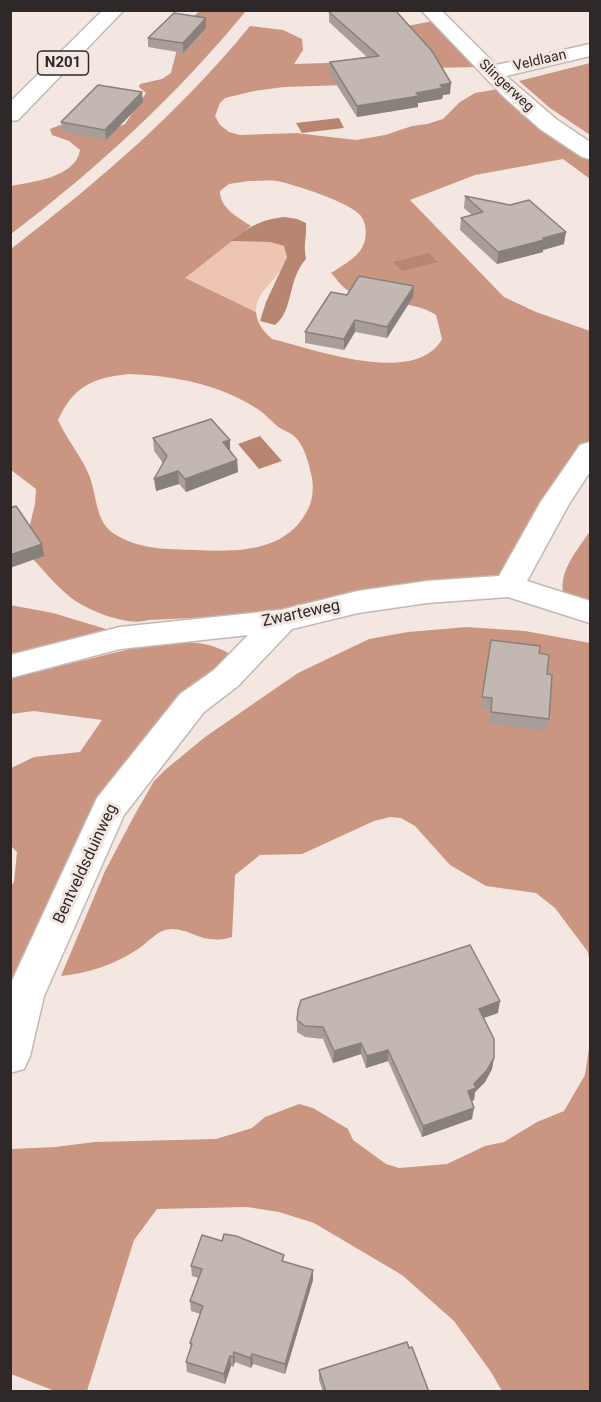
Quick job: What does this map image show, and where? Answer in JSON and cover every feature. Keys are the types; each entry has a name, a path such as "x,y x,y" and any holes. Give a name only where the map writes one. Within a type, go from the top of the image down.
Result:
{"street":[{"name":"N201","path":"10,115 115,10"},
{"name":"Slingerweg","path":"430,10 490,73 548,124 591,152"},
{"name":"Veldlaan","path":"490,73 591,50"},
{"path":"509,586 555,503 591,451"},
{"name":"Zwarteweg","path":"10,667 120,638 281,621 358,602 427,592 509,586 591,612"},
{"name":"Bentveldsduinweg","path":"10,1056 26,996 109,808 192,703 226,678 281,621"}],"shaded area":[{"path":"200,11 246,11 192,72 135,129 75,183 11,234 10,186 52,177 71,166 77,159 80,150 69,141 52,135 50,129 60,125 120,126 125,124 146,93 139,87 140,84 162,79 171,73 184,31 188,23"},
{"path":"433,21 481,67 424,68 346,85 284,87 254,91 225,98 220,103 215,116 220,125 229,132 240,135 296,133 356,140 385,135 443,119 460,102 475,93 504,88 590,150 590,179 563,159 475,175 410,200 504,297 536,312 590,331 590,473 521,574 282,614 140,622 108,616 77,602 58,586 24,549 35,504 36,489 11,470 11,249 137,145 195,88 250,26 283,30 302,39 303,50 294,64 326,63 427,47 407,26","holes":["249,181 285,183 322,195 355,211 365,224 364,243 354,257 331,273 345,288 356,295 366,299 414,306 436,315 442,339 429,353 410,361 388,363 337,356 272,339 261,327 256,312 185,278 251,226 226,208 220,191 229,184","129,374 180,379 229,394 259,410 278,427 295,437 306,456 313,488 308,509 297,526 285,536 272,542 258,547 227,551 153,548 123,539 107,528 100,514 86,468 58,420 71,399 86,386 94,381"]},
{"path":"590,63 590,135 550,108 519,81"},
{"path":"339,118 344,128 302,133 296,123"},
{"path":"285,217 306,223 306,259 296,276 285,311 275,325 260,321 266,302 287,257 284,246 270,242 231,241 256,224"},
{"path":"231,241 270,242 284,246 287,257 260,296 256,312 184,278"},
{"path":"429,253 438,262 402,271 393,262"},
{"path":"260,436 282,461 259,469 238,444"},
{"path":"590,531 590,613 564,597 563,579 574,554"},
{"path":"10,605 53,613 116,632 11,654"},
{"path":"467,627 525,631 590,643 590,965 588,952 555,908 536,893 486,886 450,865 415,826 401,818 390,817 374,821 302,854 260,855 235,875 232,937 211,939 181,930 165,930 138,949 108,965 61,976 105,871 154,781 165,770 205,737 298,673 369,639 408,632"},
{"path":"181,642 208,645 232,655 151,738 11,1012 10,887 14,882 17,852 11,846 11,768 34,757 80,752 102,720 34,711 11,714 11,678 130,649"},
{"path":"590,1041 590,1391 502,1391 454,1321 402,1275 314,1223 279,1212 247,1207 157,1209 134,1240 87,1391 55,1391 11,1374 11,1149 95,1142 216,1139 252,1128 265,1117 299,1104 313,1108 348,1129 353,1140 386,1164 399,1168 447,1164 485,1146 504,1142 537,1122 564,1111 585,1075"}],"building":[{"path":"333,10 395,10 432,51 451,83 440,85 443,88 416,93 419,96 357,106 330,62 379,56 329,12"},
{"path":"174,13 206,18 183,43 148,38"},
{"path":"98,85 142,92 105,130 61,122"},
{"path":"465,196 510,205 529,200 566,232 498,252 461,218 483,212"},
{"path":"359,276 414,286 387,327 355,320 344,339 305,332 331,292 347,295"},
{"path":"211,419 230,440 223,442 237,460 185,479 178,471 154,479 167,456 153,438"},
{"path":"16,506 42,544 10,555 10,508"},
{"path":"491,640 540,646 539,653 549,655 547,674 552,675 549,719 491,712 492,698 482,697"},
{"path":"470,945 500,1001 479,1009 494,1039 494,1058 474,1084 476,1088 468,1091 474,1108 423,1126 388,1050 367,1056 361,1043 334,1051 323,1027 305,1026 297,1020 301,1000"},
{"path":"224,1234 236,1236 284,1255 282,1261 313,1270 285,1364 252,1354 250,1358 234,1352 233,1357 230,1356 224,1374 186,1362 203,1306 190,1301 202,1269 191,1266 202,1235 222,1241"},
{"path":"407,1342 409,1348 412,1347 429,1392 326,1392 319,1370"}]}
